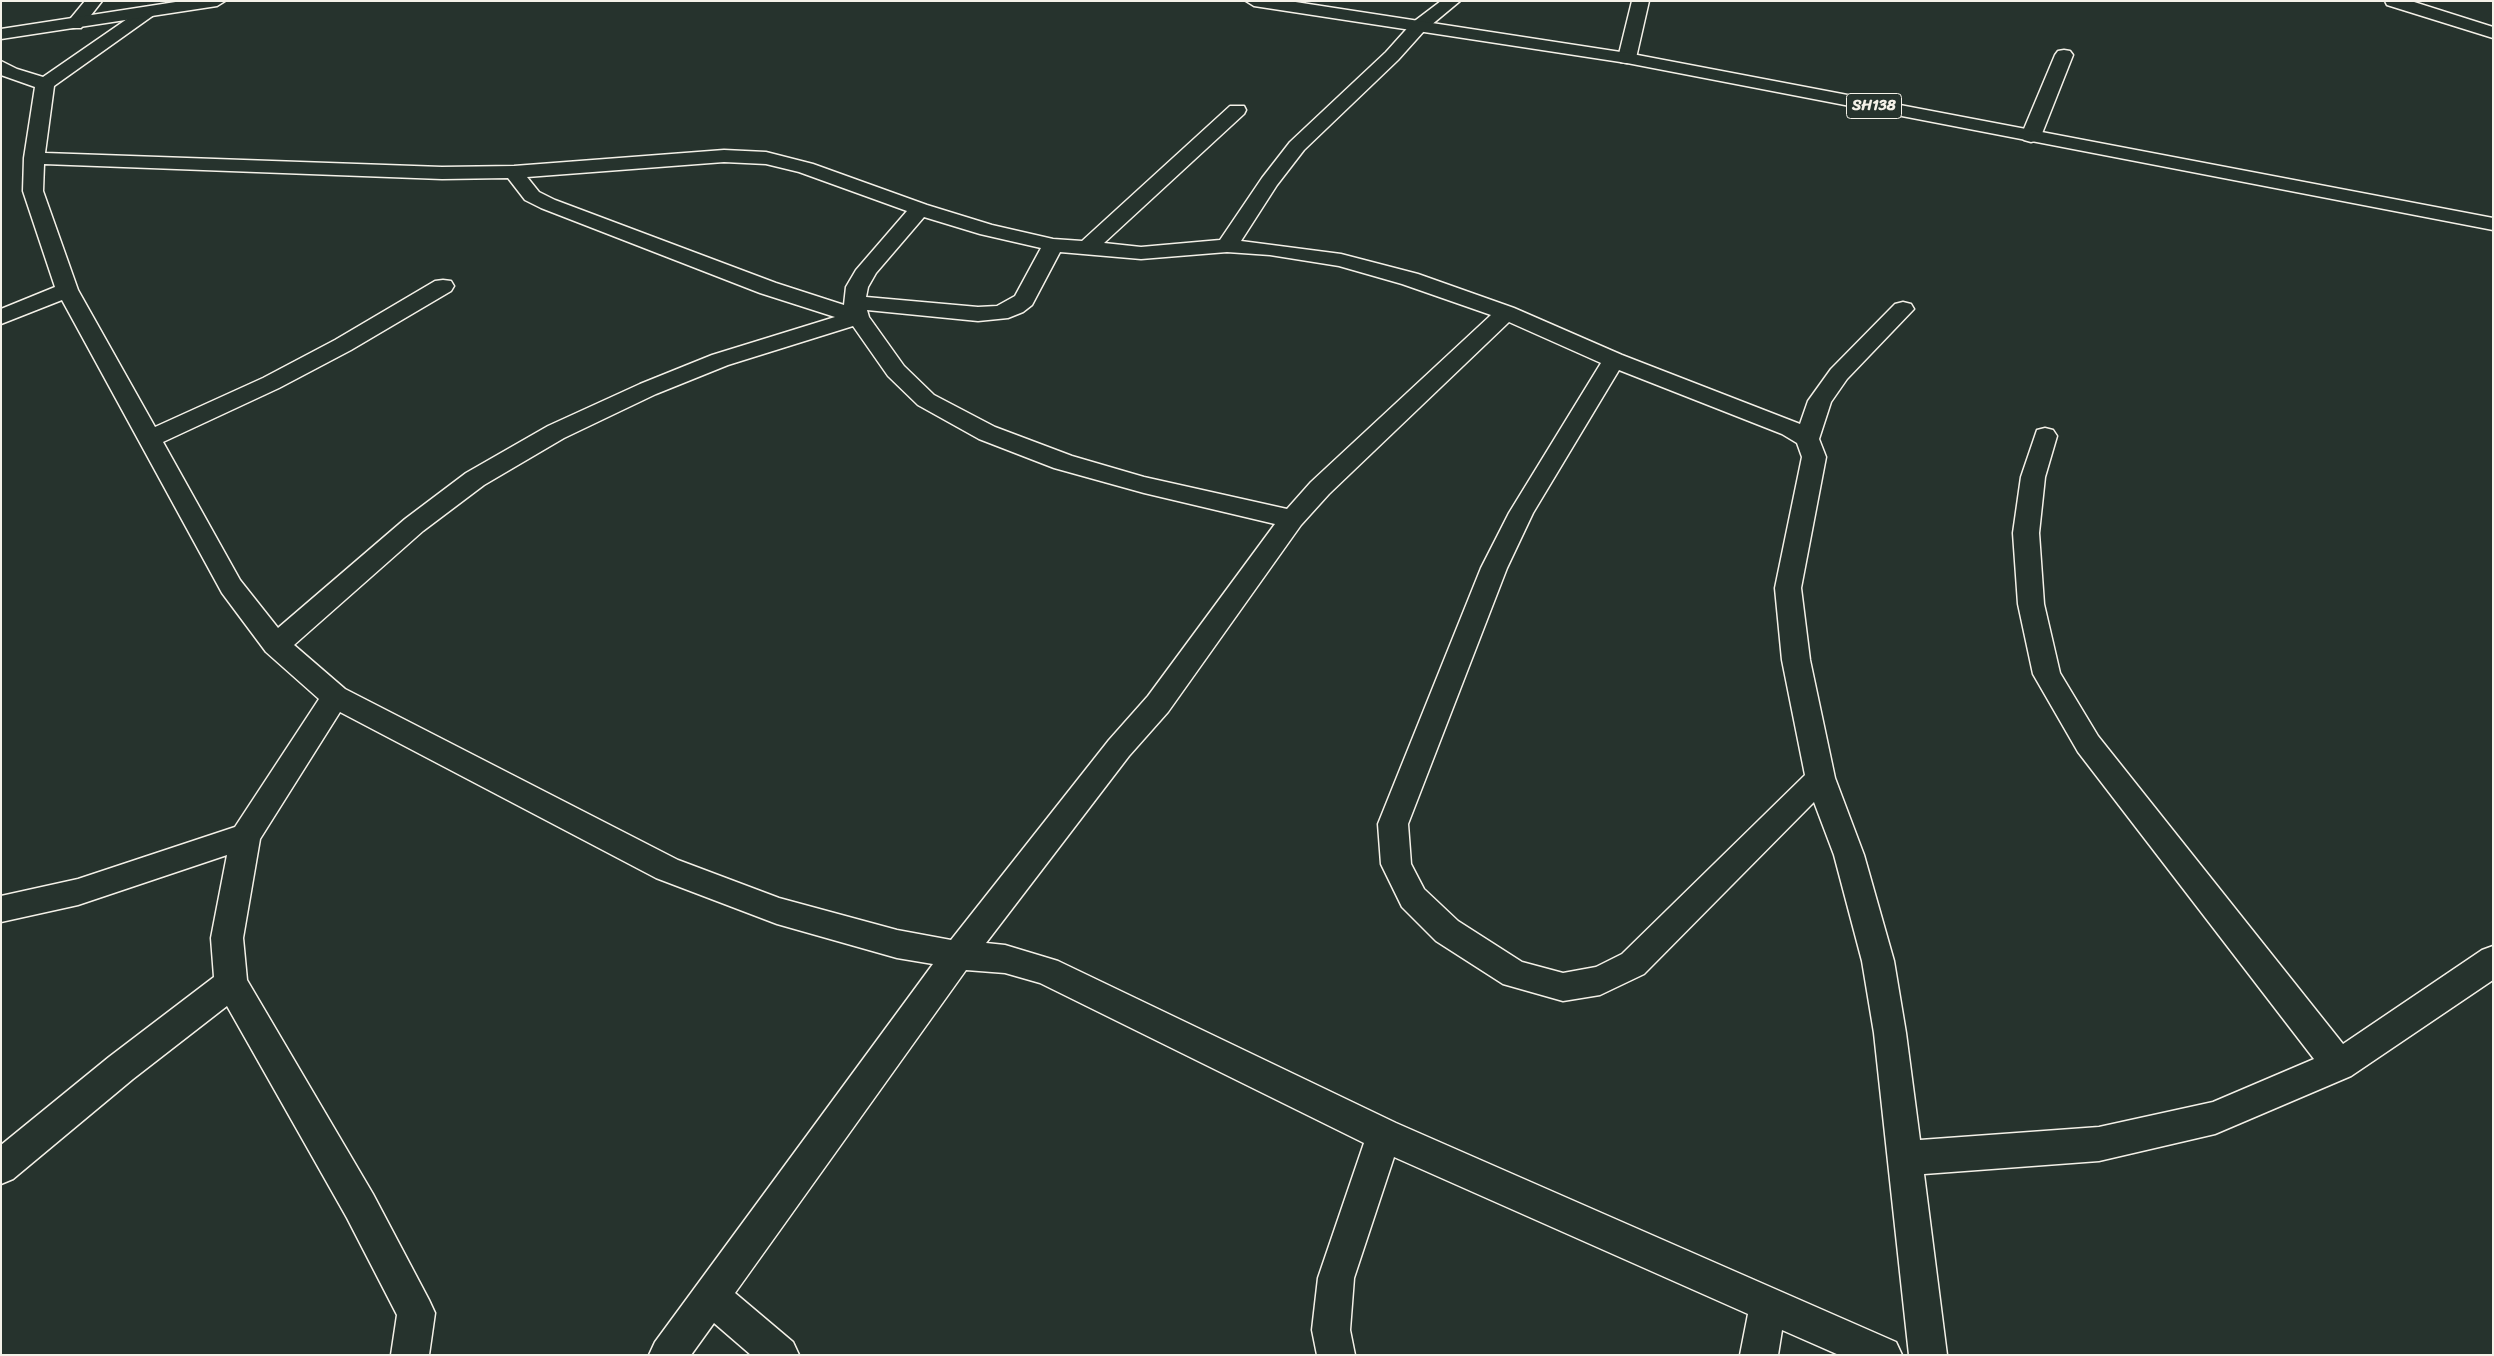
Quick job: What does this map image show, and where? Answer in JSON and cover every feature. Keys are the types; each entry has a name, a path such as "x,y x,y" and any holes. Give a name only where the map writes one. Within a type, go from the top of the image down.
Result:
{"street":[{"path":"75,24 94,1"},
{"path":"1,34 217,1"},
{"name":"SH138","path":"1254,1 1627,58 2493,224"},
{"path":"1227,246 1269,182 1297,146 1392,56 1418,27 1452,1"},
{"path":"1627,58 1641,1"},
{"path":"2394,1 2493,33"},
{"path":"149,12 45,84 34,158 34,192 67,290 231,586 276,645 335,697 667,869 777,911 897,944 958,954 1005,959 1047,971 1384,1135 1882,1355"},
{"path":"2031,136 2064,55"},
{"path":"1,66 11,73 45,84"},
{"path":"1086,249 1237,110"},
{"path":"34,158 370,172 514,172 724,156 766,158 806,168 920,209 987,230 1054,245 1141,253 1227,246 1270,249 1341,260 1410,279 1506,313 1614,360 1765,417 1790,428 1808,439"},
{"path":"514,172 527,191 548,204 768,288 856,310 1000,313 1015,307 1024,300 1054,245"},
{"path":"920,209 867,270 857,287 856,310 896,371 926,400 987,433 1063,462 1144,485 1292,519"},
{"path":"150,438 271,383 343,345 443,286"},
{"path":"1,317 67,290"},
{"path":"1903,309 1839,374 1820,401 1808,439 1814,457 1788,588 1796,660 1820,778 1848,854 1878,962 1890,1033 1906,1158 1913,1243 1928,1355"},
{"path":"276,645 414,525 475,479 556,432 648,389 720,360 856,310"},
{"path":"668,1355 712,1297 958,954 1119,748 1158,704 1292,519 1320,488 1506,313"},
{"path":"1614,360 1521,514 1494,568 1394,824 1396,864 1413,898 1447,931 1514,974 1563,987 1600,981 1633,964 1820,778"},
{"path":"2045,436 2033,477 2026,533 2031,604 2047,674 2088,744 2339,1065"},
{"path":"335,697 245,836 228,938 231,983 360,1206 416,1313 410,1355"},
{"path":"1,909 78,892 245,836"},
{"path":"1906,1158 2099,1144 2215,1118 2339,1065 2480,971 2493,960"},
{"path":"1,1167 121,1068 231,983"},
{"path":"1336,1355 1331,1330 1336,1278 1384,1135"},
{"path":"712,1297 780,1355"},
{"path":"1759,1355 1768,1304"}]}
